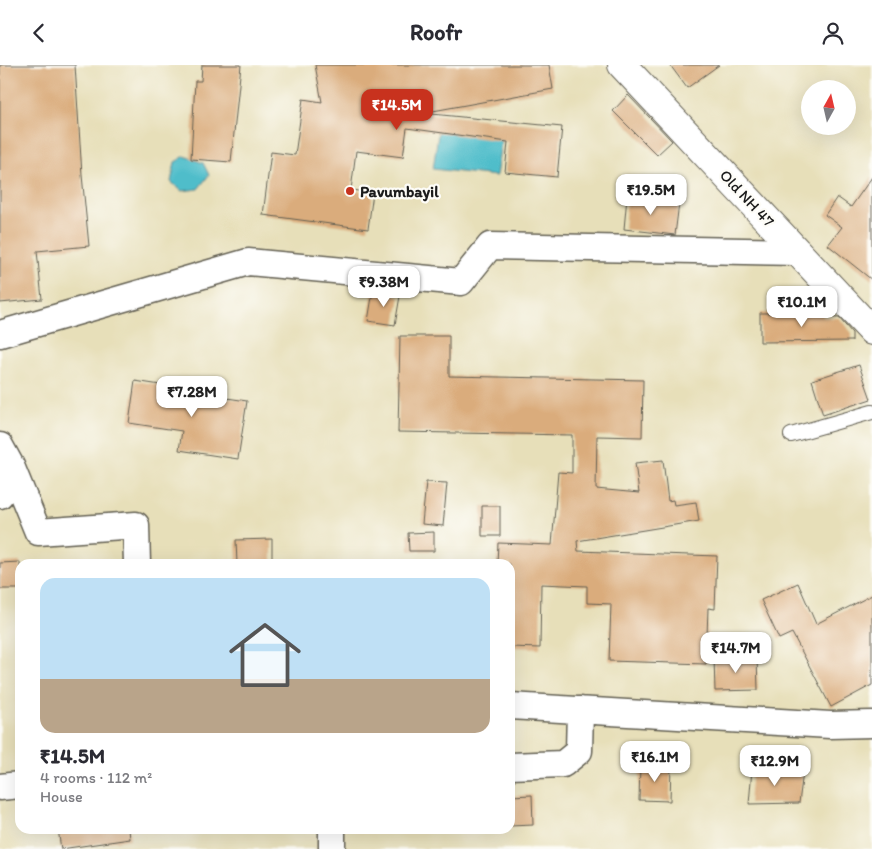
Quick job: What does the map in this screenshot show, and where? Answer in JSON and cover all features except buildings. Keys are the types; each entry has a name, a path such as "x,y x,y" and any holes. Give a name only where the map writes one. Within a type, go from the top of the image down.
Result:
{"main road":[{"name":"Old NH 47","path":"622,65 872,331"}],"street":[{"path":"0,334 248,262 461,282 490,246 798,252"},
{"path":"0,495 6,456"},
{"path":"6,456 38,532 136,525 137,559"},
{"path":"515,705 830,725 872,724"},
{"path":"515,766 563,763 579,751 580,710"},
{"path":"0,787 15,786"},
{"path":"332,834 332,849"}],"lane":[{"path":"791,435 872,412"}],"water":[{"path":"440,121 503,128 496,176 433,169"},
{"path":"185,156 203,163 209,175 198,189 182,191 171,182 175,162"}],"place":[{"name":"Pavumbayil","path":"350,191"}]}
